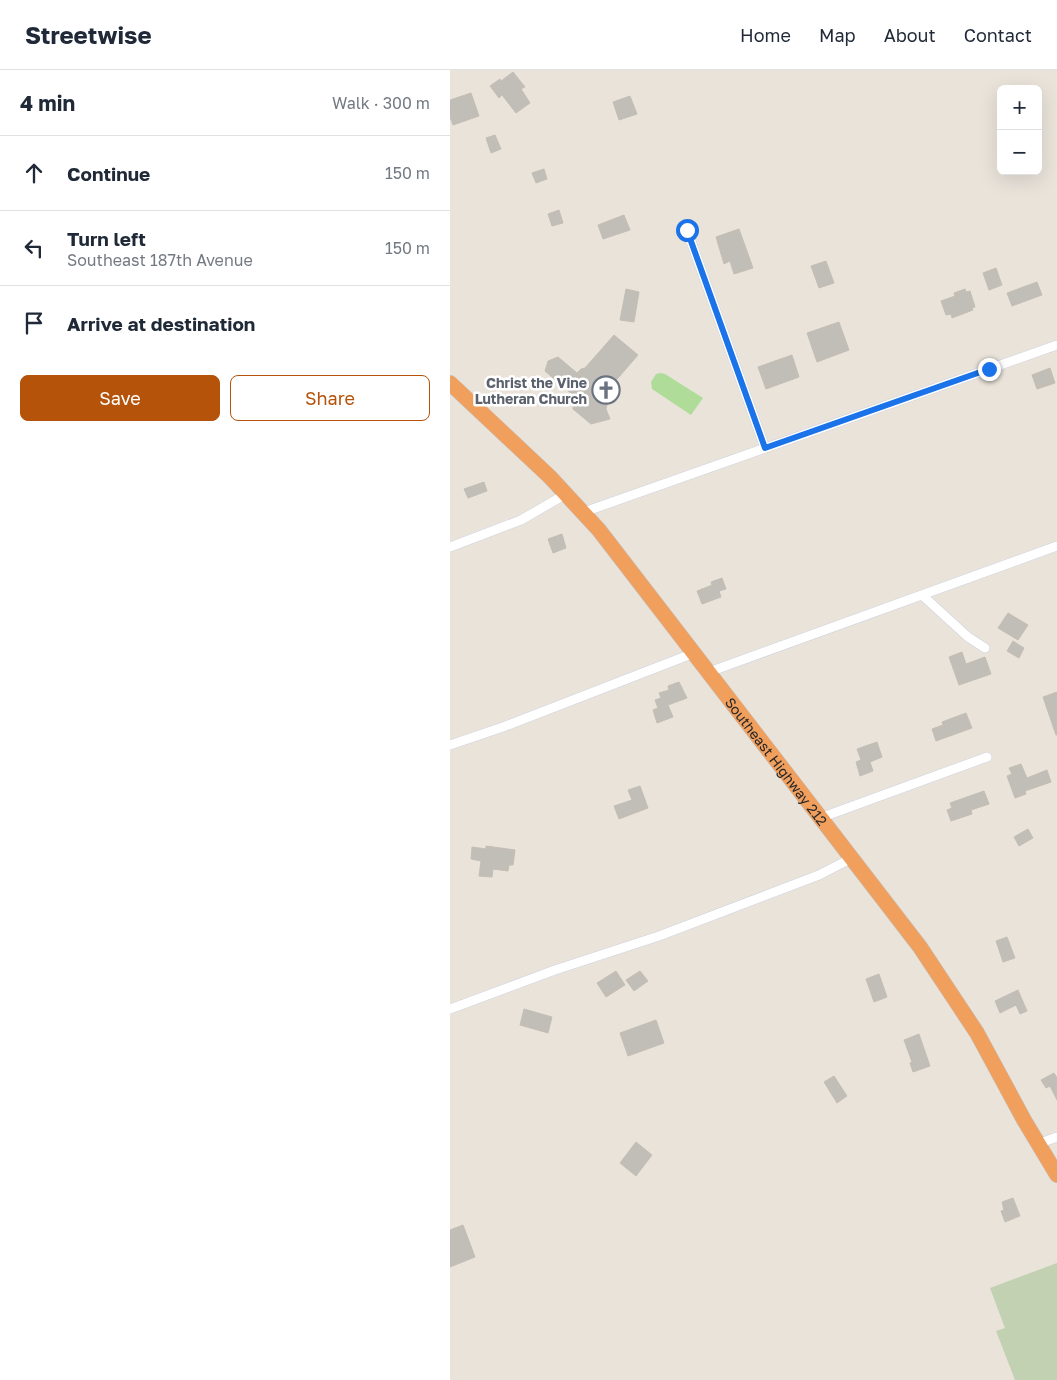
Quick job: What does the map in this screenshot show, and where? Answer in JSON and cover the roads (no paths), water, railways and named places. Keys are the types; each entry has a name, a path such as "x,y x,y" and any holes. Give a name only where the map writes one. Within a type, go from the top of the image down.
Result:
{"highway":[{"name":"Southeast Highway 212","path":"450,383 584,512 852,858 920,947 956,1000 1057,1175"}],"street":[{"path":"687,230 765,448"},
{"path":"584,512 1057,345"},
{"path":"450,547 521,520 566,494"},
{"path":"709,672 1057,546"},
{"path":"922,595 968,637 985,648"},
{"path":"450,745 503,727 694,653"},
{"path":"820,818 987,757"},
{"path":"450,1009 555,970 659,936 819,875 852,858"},
{"path":"1038,1144 1057,1137"}],"place":[{"name":"Christ the Vine Lutheran Church","path":"606,390"}]}
